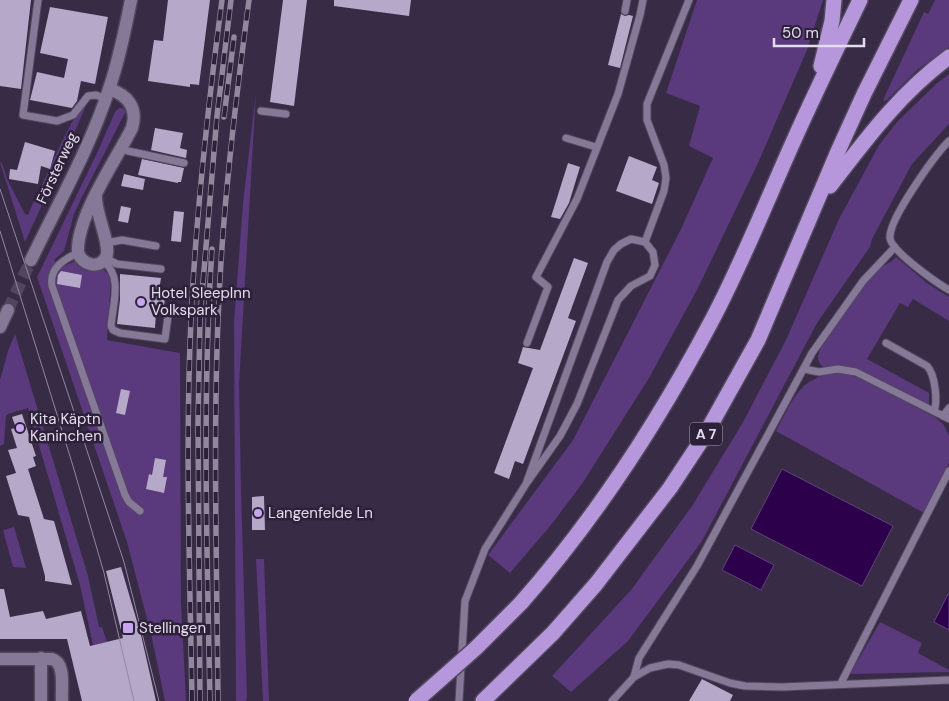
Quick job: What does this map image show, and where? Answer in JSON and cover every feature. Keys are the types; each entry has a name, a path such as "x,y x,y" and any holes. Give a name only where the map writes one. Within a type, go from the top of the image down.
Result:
{"highway":[{"path":"814,94 832,21 834,0"},
{"path":"416,701 476,648 521,602 562,554 625,467 680,378 712,320 814,94 860,0"},
{"name":"A 7","path":"483,701 553,633 596,584 670,488 705,435 758,340 864,94 911,0"},
{"path":"814,207 873,130 894,106 917,82 949,57"}],"street":[{"name":"Försterweg","path":"31,260 81,157 108,94 131,0"},
{"path":"96,194 96,206 107,251 104,259 95,264 87,264 78,253 85,219 96,194 132,128 134,113 132,105 127,98 120,93 108,94"},
{"path":"0,327 8,310"},
{"path":"41,658 41,701"},
{"path":"0,659 54,659 60,665 62,701"}],"lane":[{"path":"38,0 23,114 57,121 73,115 88,96 108,94"},
{"path":"625,11 627,0"},
{"path":"527,343 548,287 536,277 577,199 618,94 643,0"},
{"path":"645,242 664,191 666,178 664,165 646,120 648,104 688,0"},
{"path":"261,111 286,114"},
{"path":"566,138 596,147"},
{"path":"949,141 926,170 892,224 890,239 894,247 928,277 949,290"},
{"path":"121,148 184,163"},
{"path":"459,701 465,601 484,549 560,436 577,404 618,300 631,286 650,276 655,264 654,252 645,242 631,239 621,244 614,250 607,262 526,484"},
{"path":"106,243 122,240 156,246"},
{"path":"634,677 639,658 697,566 821,340 863,281 894,247"},
{"path":"78,253 58,265 51,280 52,286 125,495 140,511"},
{"path":"104,259 117,264 161,269"},
{"path":"104,259 115,276 111,326 113,330 120,334 165,339 168,316"},
{"path":"886,343 927,366 932,372 936,403 934,411"},
{"path":"804,369 819,372 838,370 856,372 946,418 949,408"},
{"path":"841,683 949,471"},
{"path":"612,701 634,677 650,668 668,664 679,665 744,686 782,687 841,683 949,680"}],"shaded area":[{"path":"697,0 823,0 807,50 758,163 698,288 649,378 582,484 551,525 510,573 488,555 573,440 681,229 713,158 689,146 700,106 666,93"},
{"path":"935,0 949,0 949,47 917,70 886,101 883,100 924,12 928,14"},
{"path":"949,74 949,124 912,164 872,239 870,247 817,323 702,541 628,641 571,692 552,676 631,590 692,506 742,424 786,340 839,219 879,145 897,122"},
{"path":"256,92 239,384 247,697 246,701 236,701 234,322 243,203"},
{"path":"88,101 46,197 38,194 68,130 75,117"},
{"path":"119,108 126,111 74,214 64,251 54,260 60,268 75,261 87,271 103,269 111,277 107,340 180,353 181,602 186,701 165,701 151,634 127,542 37,277 115,112"},
{"path":"0,162 25,214 28,215 34,201 42,205 25,242"},
{"path":"896,257 927,283 949,297 949,321 913,299 908,307 900,303 867,359 929,393 929,406 856,369 823,367 818,360 820,349 853,298 877,270"},
{"path":"15,334 88,576 99,627 102,627 107,642 93,645 80,585 28,408 6,416 4,444 0,446 0,380"},
{"path":"843,373 863,379 935,417 944,425 949,436 949,463 924,513 776,431 794,398 808,383 829,374"},
{"path":"782,469 893,526 862,586 751,529"},
{"path":"14,527 26,568 13,567 3,530"},
{"path":"735,545 774,565 761,590 722,570"},
{"path":"256,559 264,559 269,701 263,701"},
{"path":"949,594 949,630 934,622"},
{"path":"880,622 922,643 918,653 949,670 949,672 850,674"}],"building":[{"path":"0,0 31,0 21,89 0,86"},
{"path":"168,0 210,0 199,85 190,84 190,87 148,81 154,40 163,41"},
{"path":"283,0 307,0 294,106 270,102"},
{"path":"334,0 411,0 409,16 334,6"},
{"path":"50,7 108,17 95,84 81,81 77,101 72,108 30,100 37,72 64,78 68,59 40,53"},
{"path":"621,14 633,16 620,68 608,65"},
{"path":"155,128 183,133 180,148 187,150 186,158 151,150"},
{"path":"25,142 55,151 50,169 41,166 38,184 9,179 10,169 17,170"},
{"path":"629,156 657,167 652,180 659,183 652,204 616,191"},
{"path":"142,159 184,168 181,182 138,175"},
{"path":"568,163 580,167 569,203 560,219 551,217"},
{"path":"124,174 145,179 143,190 121,186"},
{"path":"121,206 131,208 128,223 118,221"},
{"path":"174,211 184,212 181,242 171,241"},
{"path":"574,258 588,263 568,318 576,321 523,464 515,461 509,479 494,473 533,368 518,363 523,347 540,350"},
{"path":"61,271 82,275 80,288 57,284 58,275"},
{"name":"Hotel SleepInn Volkspark","path":"120,274 161,278 159,291 166,291 163,313 156,313 155,328 117,324 120,300"},
{"path":"121,389 130,391 125,415 116,413"},
{"path":"22,414 36,456 33,457 36,466 28,469 44,519 54,521 72,585 45,581 29,517 18,515 6,476 16,473 8,450 17,448 11,429 16,428 12,417"},
{"path":"155,458 166,460 163,477 167,477 164,493 146,489 149,474 152,475"},
{"name":"Langenfelde Ln","path":"264,496 265,530 252,530 252,497"},
{"path":"121,567 141,635 156,701 82,701 67,639 0,639 0,589 4,589 10,617 43,611 46,619 81,611 90,646 123,638 106,571"},
{"path":"702,679 733,695 730,701 689,701"}],"tunnel":[{"path":"8,310 31,260"}],"tram line":[{"path":"0,189 124,562 159,701"},
{"path":"0,231 104,573 134,701"}],"railway":[{"path":"192,701 188,462 191,320 203,159 222,0"},
{"path":"200,701 198,422 200,318 217,116 231,0"},
{"path":"218,701 216,463 218,320 226,199 249,0"},
{"path":"224,117 234,37"},
{"path":"210,701 206,418 212,249"}],"place":[{"name":"Hotel SleepInn Volkspark","path":"141,302"},
{"name":"Kita Käptn Kaninchen","path":"20,428"},
{"name":"Langenfelde Ln","path":"258,513"},
{"name":"Stellingen","path":"128,628"}]}
